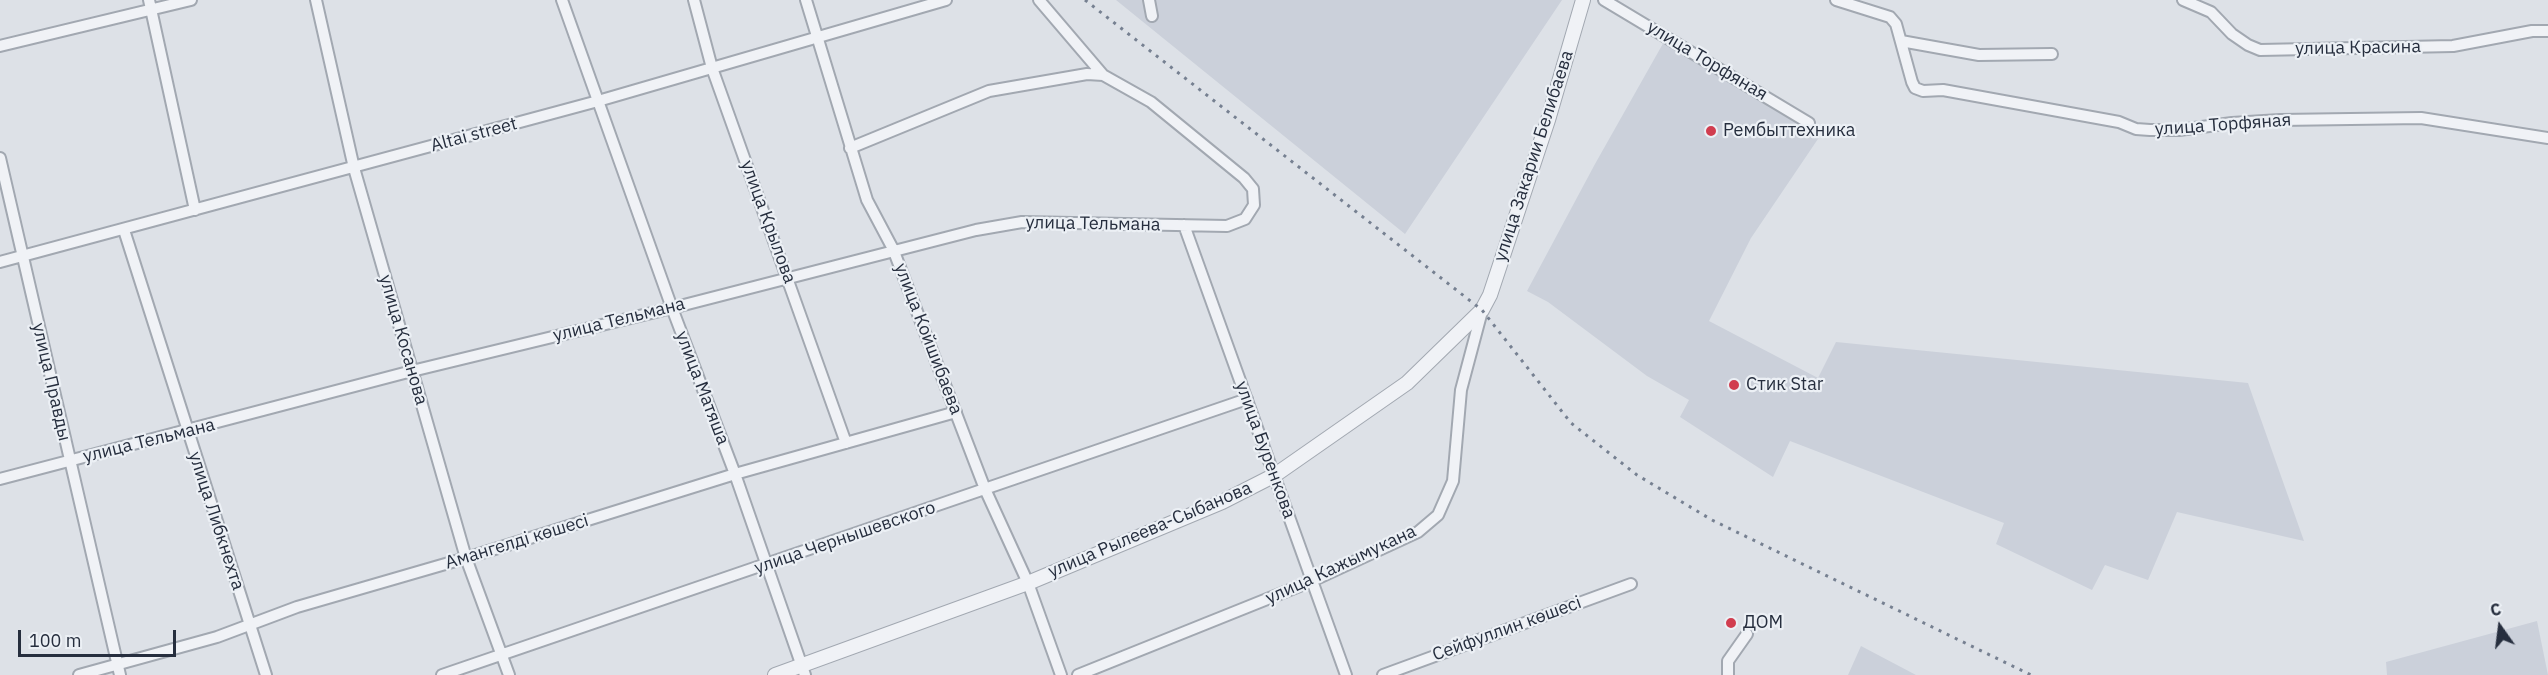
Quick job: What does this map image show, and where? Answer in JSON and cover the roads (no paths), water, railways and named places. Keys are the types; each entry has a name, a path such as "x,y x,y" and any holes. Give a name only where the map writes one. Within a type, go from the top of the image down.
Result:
{"street":[{"path":"0,46 150,4 191,0"},
{"name":"улица Косанова","path":"316,0 354,168 412,371 466,558 509,675"},
{"name":"улица Матяша","path":"562,0 804,670"},
{"name":"улица Крылова","path":"694,0 712,68 846,443"},
{"name":"улица Койшибаева","path":"806,0 867,201 892,249 985,489 1028,583 1061,675"},
{"name":"Altai street","path":"0,262 598,101 946,0"},
{"path":"1039,0 1103,75"},
{"path":"1149,0 1152,16"},
{"name":"улица Закарии Белибаева","path":"1482,310 1494,284 1548,120 1583,0"},
{"name":"улица Торфяная","path":"1604,0 1809,123"},
{"name":"улица Торфяная","path":"1836,0 1890,17 1896,24 1915,88 1923,91 1943,90 2119,122 2136,129 2179,130 2280,120 2421,118 2548,138"},
{"name":"улица Красина","path":"2183,0 2211,12 2232,34 2247,45 2260,50 2453,46 2532,31 2548,31"},
{"path":"150,4 195,210"},
{"path":"1901,41 1979,55 2052,54"},
{"path":"850,148 989,91 1087,74 1103,75"},
{"name":"улица Тельмана","path":"0,479 412,371 672,308 892,249 976,230 1022,222 1227,226 1245,219 1254,206 1253,189 1244,178 1151,102 1103,75"},
{"name":"улица Правды","path":"0,158 119,670"},
{"name":"улица Буренкова","path":"1184,225 1346,675"},
{"name":"улица Либкнехта","path":"124,230 266,675"},
{"name":"улица Рылеева-Сыбанова","path":"775,675 804,670 1028,583 1193,515 1275,475 1407,382 1482,310"},
{"name":"улица Кажымукана","path":"1078,675 1312,581 1418,532 1438,515 1453,481 1461,390 1482,310"},
{"name":"улица Чернышевского","path":"442,675 766,566 1246,399"},
{"name":"Амангелді көшесі","path":"79,675 119,670 357,588 466,558 735,474 956,412"},
{"name":"Сейфуллин көшесі","path":"1383,675 1631,584"},
{"path":"1728,675 1728,661 1747,634"}],"railway":[{"path":"1085,0 1482,310 1571,423 1637,475 1712,520 2031,675"}],"place":[{"name":"Рембыттехника","path":"1711,131"},
{"name":"Стик Star","path":"1734,385"},
{"name":"ДОМ","path":"1731,623"}]}
